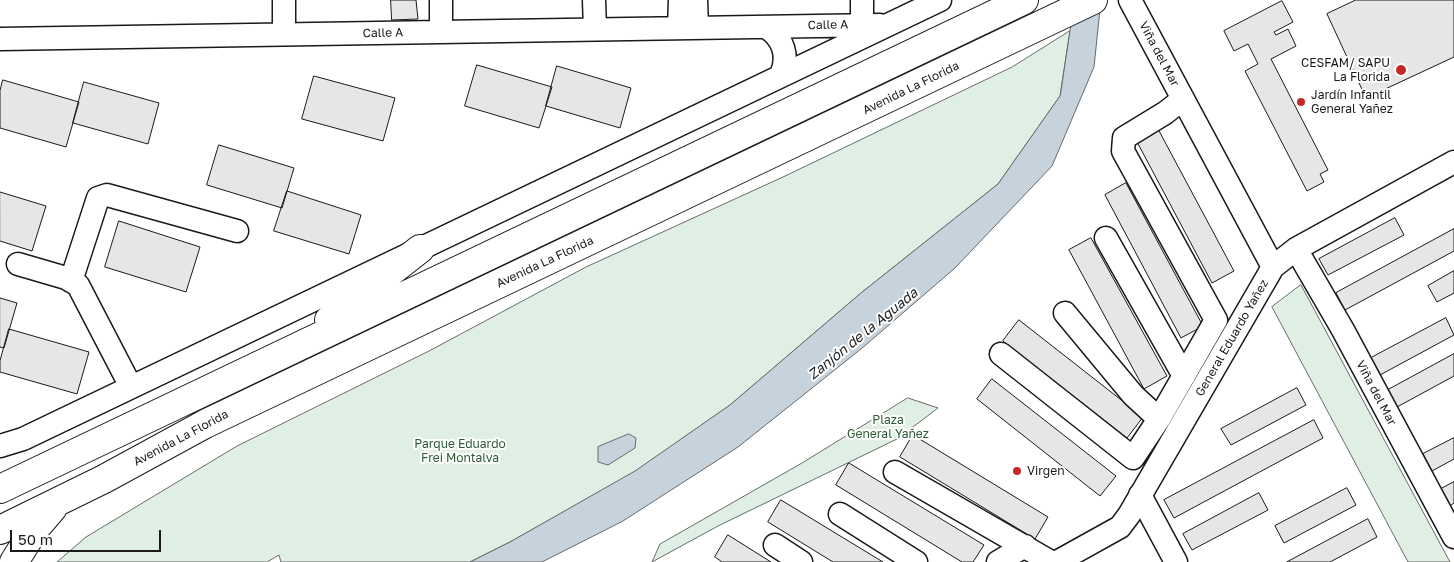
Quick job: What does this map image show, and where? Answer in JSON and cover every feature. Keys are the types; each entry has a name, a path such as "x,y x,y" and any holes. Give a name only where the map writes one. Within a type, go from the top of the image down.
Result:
{"main road":[{"path":"0,489 1024,0"},
{"name":"Avenida La Florida","path":"0,530 62,500 205,424 1093,0"},
{"path":"286,354 420,249"},
{"path":"14,562 34,530 62,500"}],"street":[{"path":"284,0 284,34"},
{"path":"441,0 441,32"},
{"path":"594,0 595,29"},
{"path":"680,0 688,28"},
{"path":"688,28 696,0"},
{"path":"862,0 862,25"},
{"path":"0,446 22,439 940,0"},
{"name":"Viña del Mar","path":"1130,0 1273,267"},
{"name":"Calle A","path":"0,39 889,24"},
{"path":"766,27 779,38 784,51 785,65 781,75"},
{"path":"1001,354 1133,458 1159,419 1216,320 1123,152 1124,138 1166,113 1183,99"},
{"name":"General Eduardo Yañez","path":"1057,562 1120,527 1273,267 1296,249 1454,162"},
{"path":"71,281 98,198 107,195 237,231"},
{"path":"1106,238 1184,376"},
{"name":"Viña del Mar","path":"1296,249 1343,330 1454,538"},
{"path":"18,264 78,285 131,387"},
{"path":"1065,312 1133,395 1159,419"},
{"path":"895,472 1051,562"},
{"path":"1140,495 1176,562"},
{"path":"840,514 916,562"},
{"path":"775,545 801,562"},
{"path":"998,562 1025,546"}],"green space":[{"name":"Parque Eduardo Frei Montalva","path":"1070,31 1060,96 998,184 861,293 730,405 636,471 510,542 470,562 281,562 279,555 267,562 57,562 86,537 237,446 429,351 586,267 783,177 1012,67"},
{"path":"1301,285 1450,562 1408,562 1272,307"},
{"name":"Plaza General Yañez","path":"908,398 938,408 897,439 718,526 652,562 660,544 802,463"}],"water":[{"name":"Zanjón de la Aguada","path":"1075,0 1101,0 1094,67 1052,166 955,268 861,349 738,447 623,521 542,562 470,562 510,542 635,471 730,405 861,293 998,184 1060,96"},
{"path":"629,434 636,438 635,448 608,465 598,462 598,447"}],"building":[{"path":"391,0 416,0 418,19 392,20"},
{"path":"1356,0 1454,0 1454,57 1366,98 1327,14"},
{"path":"1282,1 1293,22 1274,32 1276,35 1288,29 1296,46 1271,59 1328,170 1320,174 1324,182 1307,191 1245,71 1258,64 1248,44 1234,51 1224,31"},
{"path":"477,65 552,87 539,128 465,106"},
{"path":"557,66 631,88 620,128 546,106"},
{"path":"314,76 395,98 383,141 302,119"},
{"path":"3,80 79,102 66,147 0,128 0,91"},
{"path":"84,82 159,103 148,144 73,123"},
{"path":"1158,129 1234,271 1212,283 1136,140"},
{"path":"219,145 294,168 282,208 207,185"},
{"path":"1126,183 1203,326 1181,338 1105,195"},
{"path":"287,191 361,215 349,254 274,231"},
{"path":"0,192 46,206 32,251 0,241"},
{"path":"1395,218 1404,235 1328,275 1319,259"},
{"path":"119,221 200,247 186,292 105,267"},
{"path":"1454,229 1454,251 1345,310 1336,293"},
{"path":"1091,238 1167,376 1144,389 1069,250"},
{"path":"1454,271 1454,293 1437,302 1428,286"},
{"path":"0,298 17,303 4,348 0,347"},
{"path":"1446,318 1454,335 1380,375 1371,358"},
{"path":"1019,320 1143,417 1127,438 1003,341"},
{"path":"9,329 89,352 77,394 0,372 0,361"},
{"path":"1454,354 1454,376 1397,407 1388,390"},
{"path":"992,379 1116,476 1100,496 977,399"},
{"path":"1297,388 1306,405 1231,445 1221,429"},
{"path":"1314,420 1323,438 1174,518 1164,500"},
{"path":"913,435 1048,517 1035,539 900,457"},
{"path":"1454,438 1454,459 1432,471 1423,454"},
{"path":"849,463 984,545 973,562 962,562 836,485"},
{"path":"1454,482 1454,503 1450,506 1441,489"},
{"path":"1347,488 1356,505 1284,543 1275,526"},
{"path":"1259,493 1268,510 1192,550 1183,534"},
{"path":"781,500 883,562 833,562 768,522"},
{"path":"1368,519 1377,537 1330,562 1287,562"},
{"path":"728,535 771,562 722,562 715,557"}],"place":[{"name":"CESFAM/ SAPU La Florida","path":"1401,70"},
{"name":"Jardín Infantil General Yañez","path":"1301,102"},
{"name":"Virgen","path":"1017,471"}]}
